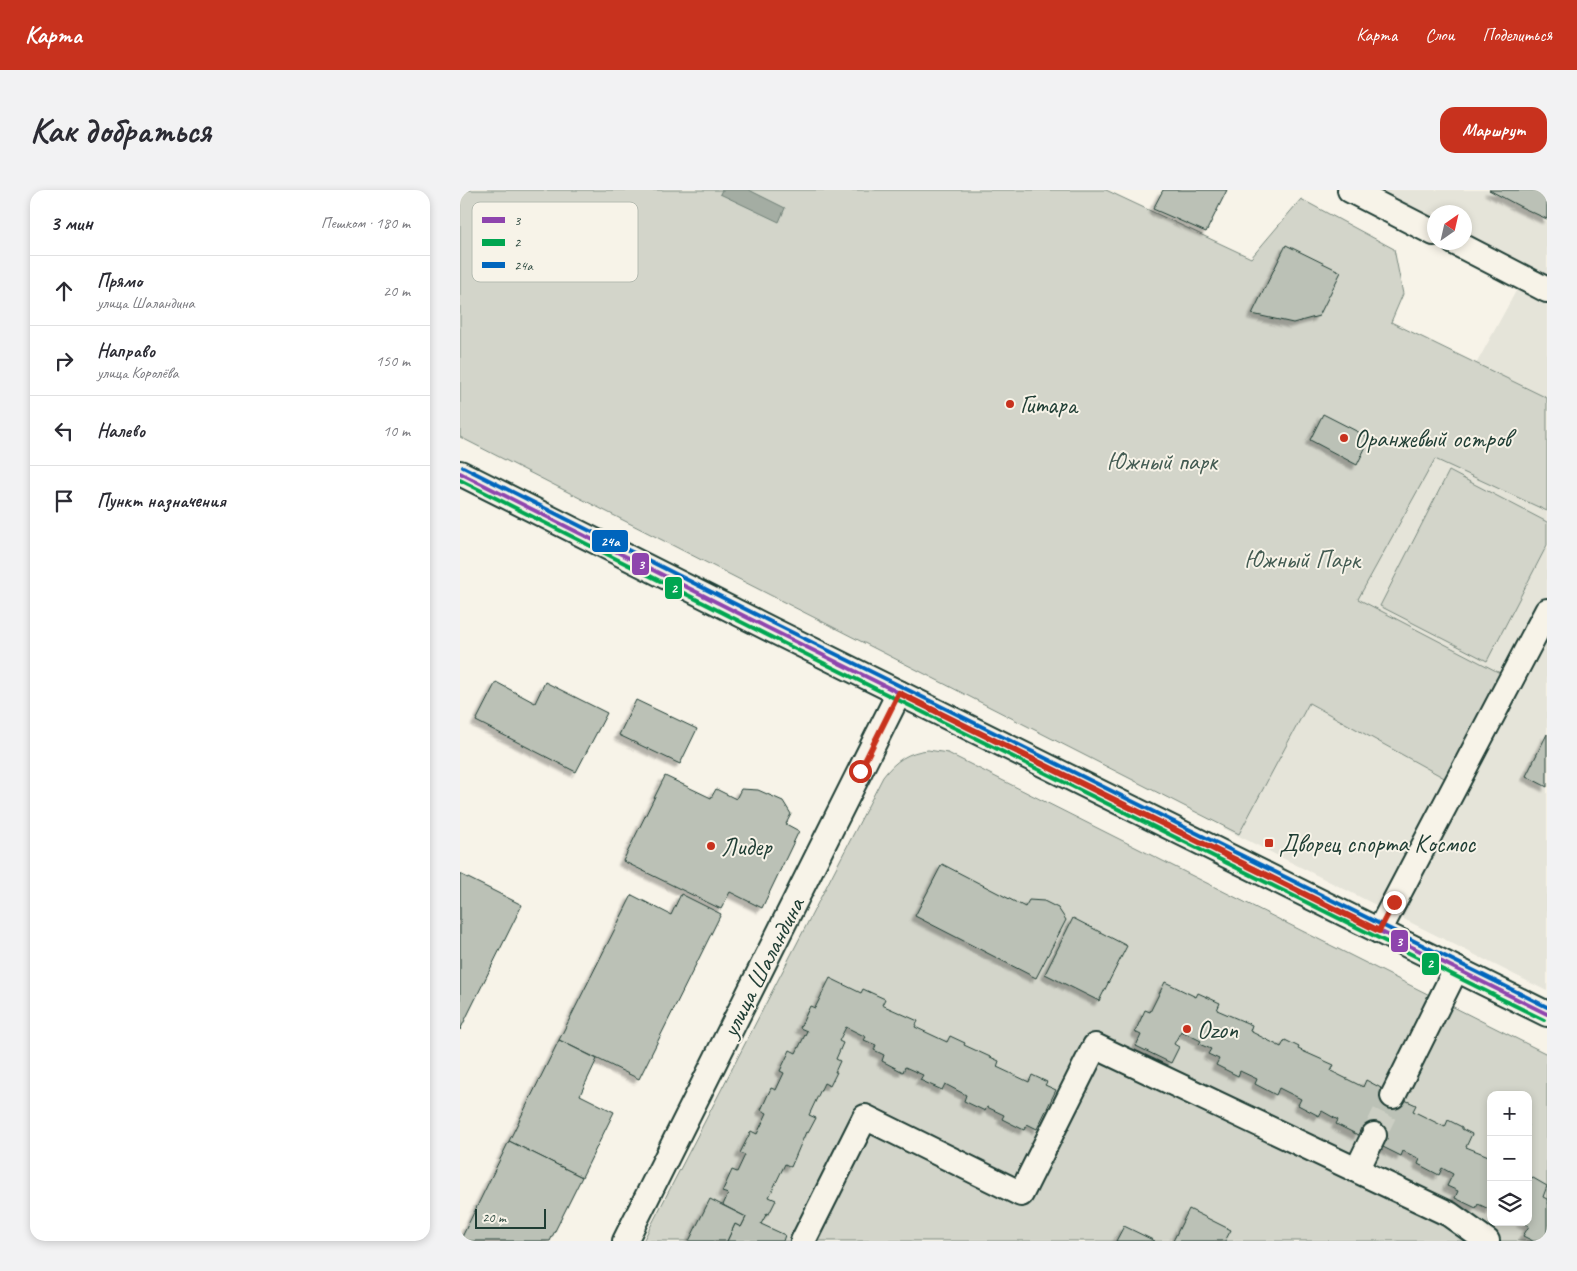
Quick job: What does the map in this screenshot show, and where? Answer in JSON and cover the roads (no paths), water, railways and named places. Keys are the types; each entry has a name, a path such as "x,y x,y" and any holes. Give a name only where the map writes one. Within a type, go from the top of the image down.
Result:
{"street":[{"path":"1350,190 1427,229"},
{"path":"1470,250 1547,290"},
{"path":"460,473 1547,1014"},
{"path":"1379,931 1547,611"},
{"name":"улица Шаландина","path":"624,1241 899,693"},
{"path":"1394,1096 1456,969"},
{"path":"804,1241 865,1117 1021,1194 1095,1046 1449,1214 1487,1241"},
{"path":"1357,1170 1374,1135"}],"tunnel":[{"path":"1374,1135 1393,1096"}],"place":[{"name":"Гитара","path":"1010,404"},
{"name":"Оранжевый остров","path":"1344,438"},
{"name":"Дворец спорта Космос","path":"1269,843"},
{"name":"Лидер","path":"711,846"},
{"name":"Ozon","path":"1187,1029"}],"park label":[{"name":"Южный парк","path":"1162,461"},
{"name":"Южный Парк","path":"1302,559"}]}
